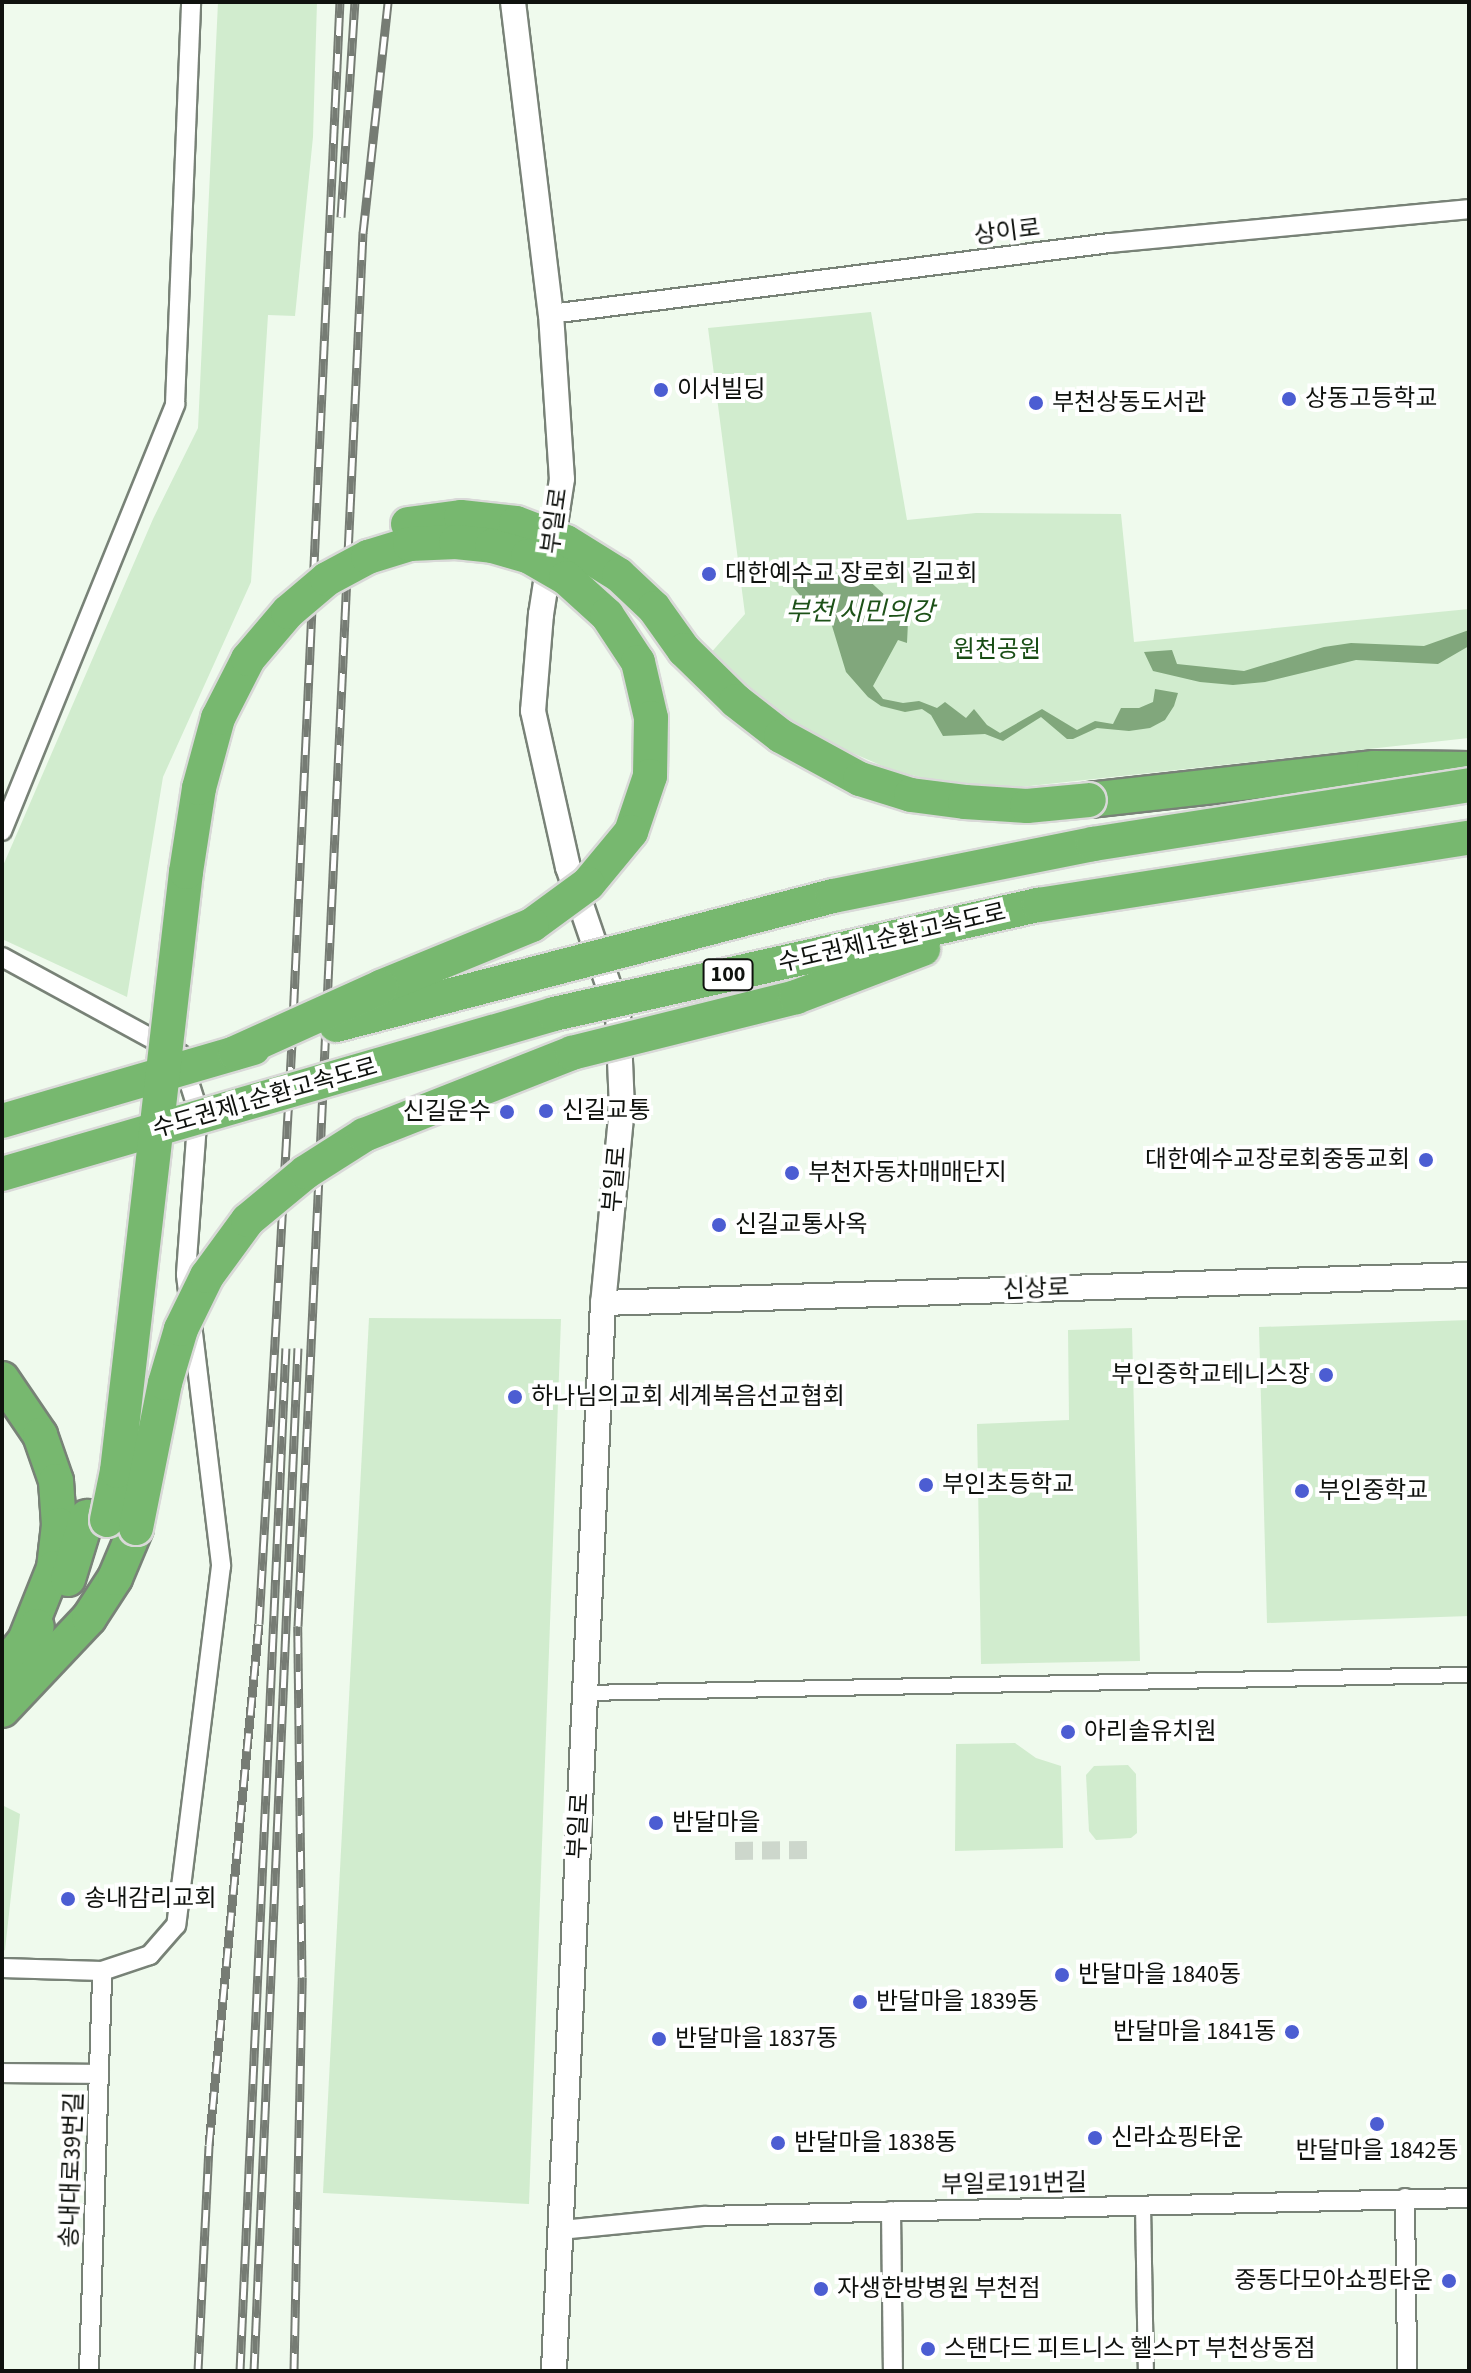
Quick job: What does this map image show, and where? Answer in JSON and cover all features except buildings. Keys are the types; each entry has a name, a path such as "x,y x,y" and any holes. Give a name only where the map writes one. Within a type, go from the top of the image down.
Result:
{"highway":[{"path":"97,1523 94,1490 180,778 199,712 227,653 271,598 299,573 346,544 398,525 461,517 516,523 566,542 619,575 654,608 684,650 736,701 781,736 860,779 911,795 1027,806 1374,768 1469,769"},
{"path":"2,1710 33,1656 83,1595 97,1523 117,1471 186,872 199,788 218,718 248,659 288,612 327,579 368,557 410,544 456,542 492,546 528,556 566,578 607,615 638,662 651,718 650,776 631,832 588,884 532,925 381,987 235,1053"},
{"name":"수도권제1순환고속도로","path":"2,1121 544,968 833,896 1093,844 1469,785"},
{"name":"수도권제1순환고속도로","path":"2,1174 554,1014 1039,905 1469,838"},
{"path":"33,1656 54,1568 97,1523 165,1383 181,1329 207,1276 248,1220 306,1172 364,1135 572,1053 796,997 1039,905"},
{"path":"2,1379 40,1435 56,1481 97,1523"},
{"path":"2,1669 33,1656"}],"street":[{"path":"2,831 175,404 191,2"},
{"name":"부일로","path":"513,2 551,314 562,479 541,614 533,711 568,867 618,1013 622,1107 603,1303 554,2371"},
{"name":"상이로","path":"551,314 1123,242 1469,209"},
{"path":"2,957 180,1054 198,1110 186,1275 221,1566 176,1925 150,1955 102,1971 2,1968"},
{"name":"신상로","path":"603,1303 1469,1275"},
{"path":"585,1693 1469,1675"},
{"name":"송내대로39번길","path":"89,2371 102,1971"},
{"path":"2,2073 99,2074"},
{"path":"1405,2198 1407,2371"},
{"name":"부일로191번길","path":"561,2230 704,2216 1469,2198"},
{"path":"1143,2205 1146,2371"},
{"path":"891,2211 893,2371"}],"green space":[{"path":"218,2 317,2 313,137 295,316 268,315 251,582 163,777 127,997 2,939 2,868 153,519 198,428"},
{"name":"원천공원","path":"871,312 907,520 976,513 1121,514 1134,642 1469,609 1469,738 1011,788 954,785 894,771 788,725 709,655 745,614 708,328"},
{"path":"369,1318 561,1319 529,2204 323,2193"},
{"path":"1469,1320 1469,1616 1267,1623 1259,1327"},
{"path":"1132,1328 1140,1661 981,1664 977,1424 1069,1420 1068,1330"},
{"path":"1015,1743 1036,1758 1061,1766 1063,1848 955,1851 956,1744"},
{"path":"1128,1765 1136,1774 1137,1833 1131,1838 1096,1840 1089,1831 1086,1775 1094,1766"},
{"path":"2,1805 20,1814 5,1950 2,1951"}],"water":[{"name":"부천 시민의강","path":"789,569 811,584 837,575 864,576 888,598 892,619 908,622 907,643 898,640 873,686 883,699 903,703 919,701 937,708 945,702 966,718 974,709 987,725 1000,733 1042,709 1077,730 1095,721 1113,724 1121,708 1139,708 1153,702 1155,689 1178,693 1174,706 1165,720 1150,728 1129,731 1097,728 1073,739 1067,739 1041,717 1003,741 985,734 943,736 931,715 922,709 905,712 881,706 868,697 846,672 829,616 820,618 783,576"},
{"path":"1469,630 1469,646 1438,664 1356,660 1265,682 1233,685 1200,682 1153,671 1144,652 1172,650 1177,664 1244,671 1324,647 1351,643 1424,646"}],"tunnel":[{"path":"735,1851 807,1850"}],"railway":[{"path":"198,2371 209,2145 259,1624 292,1042 340,2"},
{"path":"341,217 355,2"},
{"path":"294,2371 302,1977 298,1626 363,233 388,2"},
{"path":"240,2371 286,1348"},
{"path":"254,2371 298,1348"}],"place":[{"name":"이서빌딩","path":"661,390"},
{"name":"상동고등학교","path":"1289,399"},
{"name":"부천상동도서관","path":"1036,403"},
{"name":"대한예수교 장로회 길교회","path":"709,574"},
{"name":"신길교통","path":"546,1111"},
{"name":"신길운수","path":"507,1112"},
{"name":"대한예수교장로회중동교회","path":"1426,1160"},
{"name":"부천자동차매매단지","path":"792,1173"},
{"name":"신길교통사옥","path":"719,1225"},
{"name":"부인중학교테니스장","path":"1326,1375"},
{"name":"하나님의교회 세계복음선교협회","path":"515,1397"},
{"name":"부인초등학교","path":"926,1485"},
{"name":"부인중학교","path":"1302,1491"},
{"name":"아리솔유치원","path":"1068,1732"},
{"name":"반달마을","path":"656,1823"},
{"name":"송내감리교회","path":"68,1899"},
{"name":"반달마을 1840동","path":"1062,1975"},
{"name":"반달마을 1839동","path":"860,2002"},
{"name":"반달마을 1841동","path":"1292,2032"},
{"name":"반달마을 1837동","path":"659,2039"},
{"name":"반달마을 1842동","path":"1377,2124"},
{"name":"신라쇼핑타운","path":"1095,2138"},
{"name":"반달마을 1838동","path":"778,2143"},
{"name":"중동다모아쇼핑타운","path":"1449,2281"},
{"name":"자생한방병원 부천점","path":"821,2289"},
{"name":"스탠다드 피트니스 헬스PT 부천상동점","path":"928,2349"}]}
